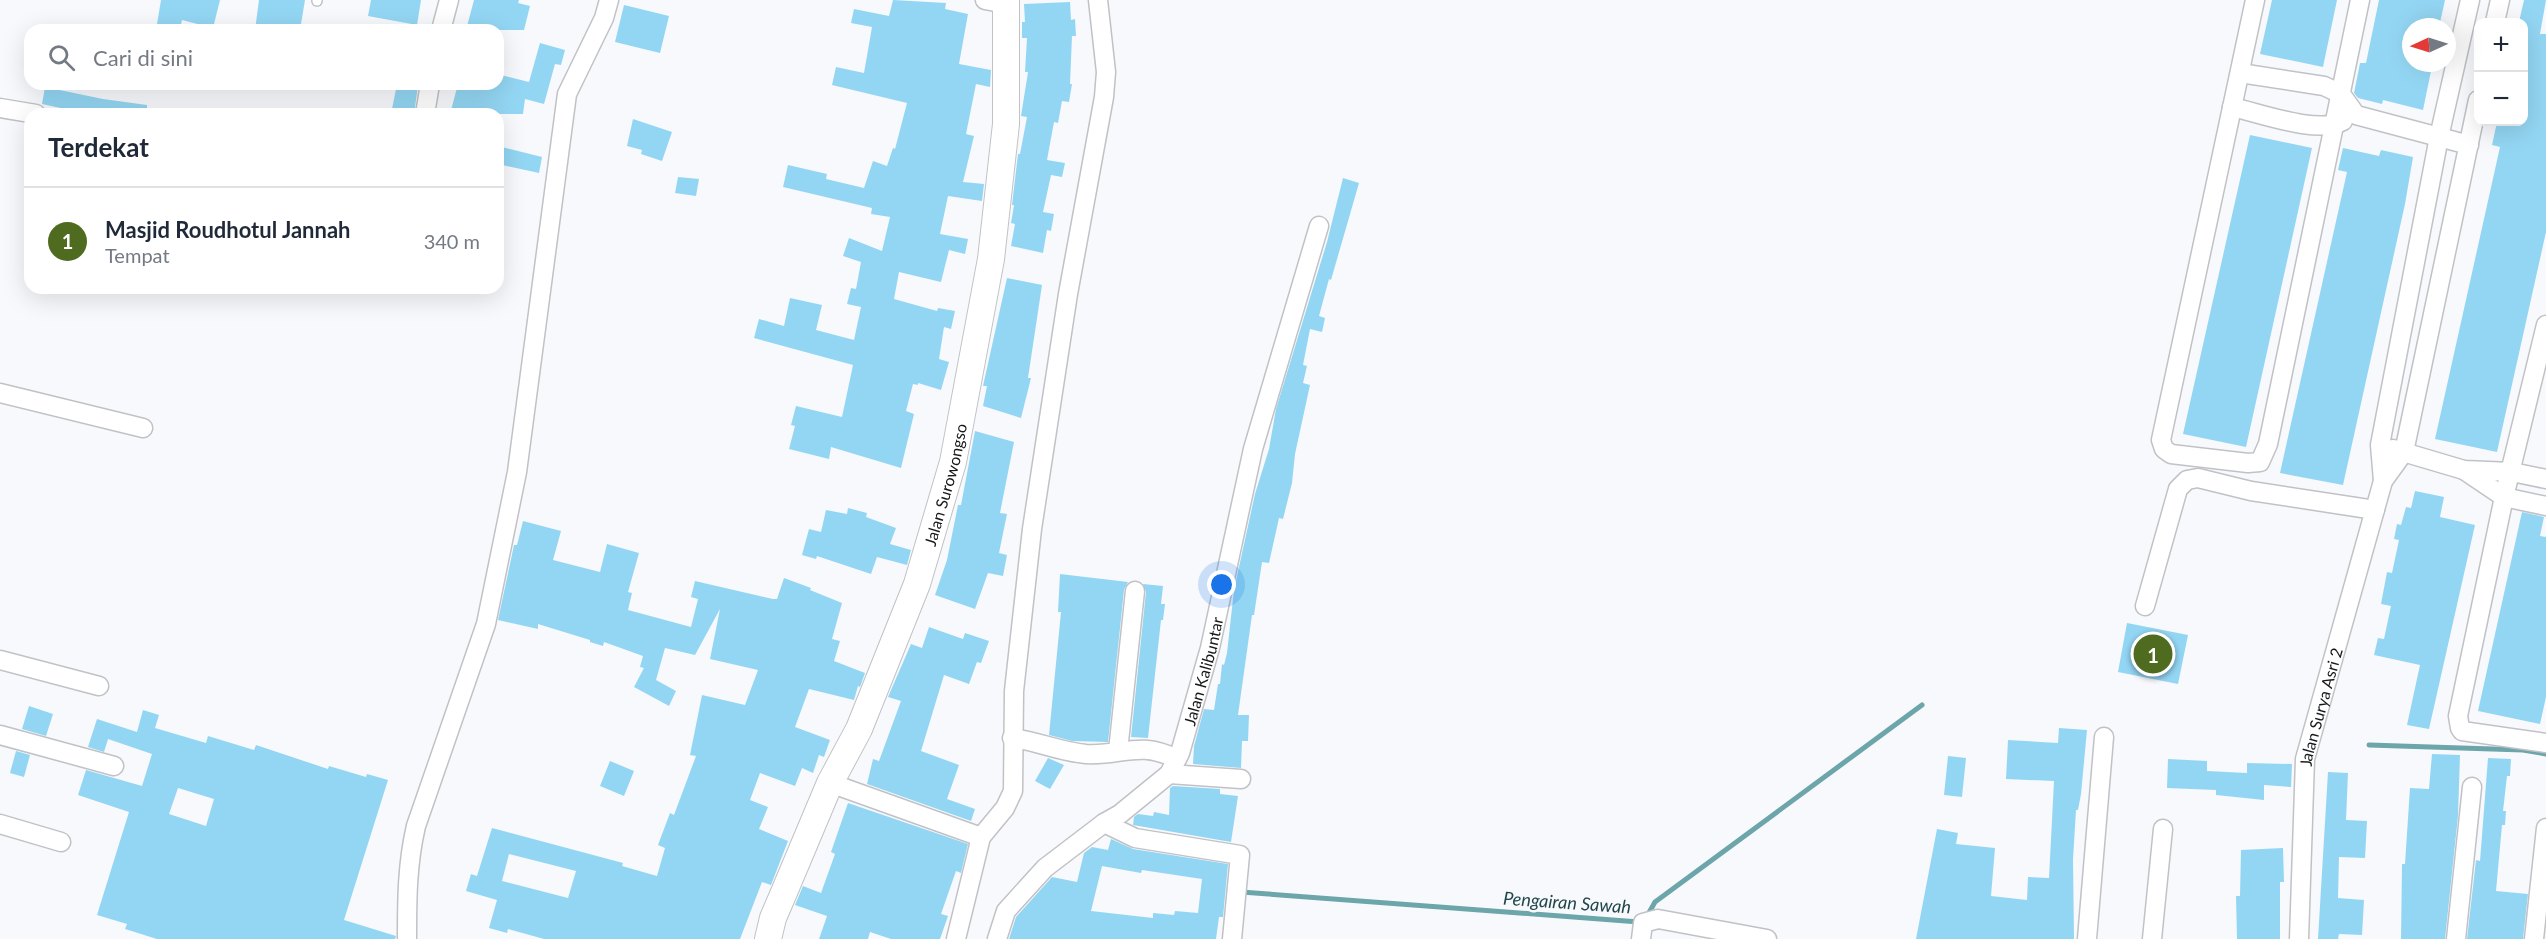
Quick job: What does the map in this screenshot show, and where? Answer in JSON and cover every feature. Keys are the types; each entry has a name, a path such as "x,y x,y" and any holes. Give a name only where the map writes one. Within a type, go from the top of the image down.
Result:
{"street":[{"path":"443,24 449,0"},
{"path":"407,939 410,850 416,826 486,624 517,472 567,94 604,18 609,0"},
{"path":"956,939 981,837 1005,808 1013,791 1021,739 1014,691 1032,529 1068,294 1104,97 1105,58 1098,0"},
{"path":"2255,0 2161,440 2164,449 2171,454 2248,463 2260,462 2268,444 2360,0"},
{"path":"2383,481 2380,445 2439,137 2470,0"},
{"path":"2496,18 2500,0"},
{"name":"Jalan Surowongso","path":"768,939 773,918 830,783 859,729 917,584 953,462 992,248 1006,124 999,1"},
{"path":"2240,73 2324,86 2341,94 2356,115 2469,145"},
{"path":"426,108 429,90"},
{"path":"2232,107 2316,126 2335,126 2356,115"},
{"path":"0,108 24,112"},
{"path":"2383,481 2404,452 2474,120"},
{"name":"Jalan Kalibuntar","path":"1170,762 1210,648 1253,449 1319,226"},
{"path":"2546,325 2504,497 2458,716 2458,723 2462,730 2546,743"},
{"path":"0,393 143,428"},
{"path":"2380,445 2464,470 2511,472 2546,479"},
{"path":"2464,470 2504,497 2546,506"},
{"path":"2145,606 2178,489 2187,480 2198,478 2251,491 2375,510"},
{"name":"Jalan Surya Asri 2","path":"2299,939 2305,759 2383,481"},
{"path":"1118,751 1135,591"},
{"path":"0,660 99,686"},
{"path":"0,735 114,766"},
{"path":"2087,939 2104,737"},
{"path":"1021,739 1088,754 1145,748 1170,762 1241,779"},
{"path":"997,939 1006,911 1045,868 1104,823 1120,814 1170,762"},
{"path":"830,783 981,837"},
{"path":"2456,939 2472,787"},
{"path":"1104,823 1135,838 1240,855 1232,939"},
{"path":"0,824 61,842"},
{"path":"2534,939 2546,828"},
{"path":"2152,939 2163,829"},
{"path":"1642,931 1658,920 1675,921 1767,939"}],"building":[{"path":"161,0 220,0 214,24 198,24 182,20 181,24 157,24"},
{"path":"259,0 305,0 301,24 256,24"},
{"path":"371,0 421,0 417,24 368,16"},
{"path":"474,0 519,0 518,3 530,6 524,30 504,30 504,24 468,24"},
{"path":"893,0 946,3 945,9 968,14 959,64 991,70 990,87 976,84 966,134 974,136 963,182 984,184 982,201 948,196 940,234 968,239 965,254 949,250 941,282 899,272 894,299 937,311 938,308 955,311 951,329 944,327 939,359 949,362 941,390 918,383 918,385 913,384 906,411 914,414 901,468 831,447 829,459 789,449 795,426 791,425 796,406 842,417 853,365 754,338 759,319 784,326 790,298 822,305 816,330 854,340 861,307 847,304 851,288 856,289 861,262 843,256 849,238 882,251 890,217 871,214 872,208 783,187 788,165 827,174 826,179 864,188 873,161 887,166 893,148 895,149 907,103 832,85 836,67 864,73 872,27 851,23 854,9 889,16"},
{"path":"2272,0 2337,0 2323,67 2260,54"},
{"path":"2379,0 2445,0 2441,18 2402,18 2402,72 2431,72 2423,110 2383,100 2382,104 2358,98 2354,93 2360,63 2366,63"},
{"path":"2524,0 2546,0 2540,34 2546,34 2546,232 2497,452 2435,439 2500,147 2492,145 2496,126 2528,126 2528,18 2520,18"},
{"path":"1070,2 1071,20 1075,19 1076,36 1072,36 1070,84 1072,84 1069,102 1062,101 1058,123 1054,122 1047,160 1065,163 1062,177 1051,175 1043,212 1054,214 1051,231 1047,230 1043,253 1011,246 1015,224 1011,223 1018,154 1020,154 1027,117 1021,116 1028,72 1025,72 1027,38 1022,38 1022,22 1025,22 1024,4"},
{"path":"624,5 669,16 660,53 615,42"},
{"path":"540,43 565,50 561,65 555,64 544,104 525,99 523,114 504,114 504,108 452,108 456,90 504,90 504,76 529,82"},
{"path":"44,90 60,90 147,105 147,108 60,108 42,104"},
{"path":"396,90 417,90 415,108 392,108"},
{"path":"633,119 672,132 662,161 641,154 642,150 627,146"},
{"path":"2250,135 2312,148 2246,447 2183,434"},
{"path":"504,148 542,157 539,173 504,165"},
{"path":"2343,148 2379,156 2381,150 2413,157 2405,204 2343,485 2280,473 2347,172 2338,170"},
{"path":"678,177 699,179 696,196 675,193"},
{"path":"1343,178 1359,183 1319,316 1325,318 1322,332 1310,329 1303,365 1307,366 1303,383 1310,385 1295,454 1292,483 1283,519 1279,518 1269,563 1262,562 1254,615 1252,615 1238,715 1249,715 1248,741 1242,741 1241,768 1193,764 1194,746 1204,709 1214,710 1222,664 1224,665 1227,653 1234,590 1255,494 1269,449 1276,409 1327,242"},
{"path":"1007,278 1042,285 1028,378 1031,378 1021,418 983,406 987,386 983,386"},
{"path":"975,431 1014,442 1000,513 1007,514 999,553 1007,555 1003,576 988,573 975,609 935,595 947,560 958,505 961,505"},
{"path":"2415,491 2444,497 2440,517 2475,525 2429,729 2407,725 2420,665 2374,655 2378,638 2384,639 2391,606 2381,604 2387,572 2392,573 2399,540 2394,539 2397,524 2401,525 2406,507 2411,508"},
{"path":"848,508 867,513 866,517 896,528 890,544 911,550 907,565 877,557 871,574 817,556 816,559 802,555 809,529 821,532 826,510 847,514"},
{"path":"2522,512 2544,517 2540,536 2546,537 2546,697 2540,724 2478,711"},
{"path":"523,521 561,531 553,560 600,572 607,544 639,553 628,592 632,593 628,610 691,627 698,599 691,597 695,581 777,599 784,578 842,603 832,639 840,641 834,661 865,673 854,700 809,689 795,727 830,740 824,757 819,755 813,773 802,768 795,786 760,773 750,800 768,807 759,829 788,841 771,885 762,882 740,939 544,939 508,929 507,933 489,928 497,900 466,891 471,874 477,876 492,828 623,863 622,866 657,876 665,848 658,845 670,813 674,815 696,756 690,755 702,695 745,705 758,670 710,659 720,609 695,655 665,648 656,680 676,691 669,706 634,687 644,668 640,667 643,656 604,642 603,646 538,624 538,629 498,620 514,545 517,545","holes":["509,854 576,871 568,898 502,881"]},
{"path":"1060,574 1128,582 1124,590 1108,742 1072,741 1049,735 1061,612 1058,612"},
{"path":"1143,584 1163,586 1161,604 1165,604 1163,620 1161,620 1148,738 1131,737 1146,592"},
{"path":"2127,623 2188,635 2178,684 2118,672"},
{"path":"929,627 963,639 965,633 989,641 981,663 977,662 969,684 944,675 921,751 959,765 947,799 975,809 971,821 867,784 873,759 879,761 901,701 888,697 911,644 922,648"},
{"path":"29,706 53,714 46,736 22,729"},
{"path":"143,710 159,715 155,728 206,743 208,736 254,750 256,745 328,769 329,766 366,777 367,774 388,780 344,920 396,936 395,939 157,939 125,929 127,924 97,915 129,812 78,795 86,770 142,786 152,754 108,739 104,752 88,747 97,719 137,732","holes":["178,788 214,799 206,826 169,814"]},
{"path":"2059,728 2087,730 2081,794 2078,810 2076,810 2073,859 2074,939 1916,939 1937,829 1958,833 1956,844 1995,848 1991,896 2027,900 2028,877 2049,878 2054,781 2006,779 2008,740 2058,743"},
{"path":"16,751 30,755 24,777 10,773"},
{"path":"2432,754 2460,755 2458,816 2445,939 2401,939 2402,864 2405,864 2410,788 2429,789"},
{"path":"1948,756 1966,758 1962,797 1944,795"},
{"path":"1048,758 1064,765 1050,789 1035,781"},
{"path":"2488,758 2511,759 2503,811 2506,811 2505,825 2502,825 2496,891 2528,894 2523,939 2467,939 2476,860 2480,861"},
{"path":"2168,759 2207,761 2207,771 2247,773 2247,763 2292,764 2291,787 2264,785 2264,800 2216,795 2216,790 2167,788"},
{"path":"610,761 634,771 624,796 600,786"},
{"path":"2328,772 2348,773 2346,820 2367,821 2365,858 2339,857 2338,898 2364,900 2362,935 2339,934 2338,939 2318,939"},
{"path":"1173,786 1220,789 1220,794 1238,796 1231,842 1133,825 1134,817 1138,814 1153,816 1154,812 1169,815 1170,788"},
{"path":"848,803 968,844 961,873 956,871 941,914 948,916 940,939 891,939 870,932 868,939 819,939 827,916 795,905 803,886 821,893 835,854 831,852"},
{"path":"1111,839 1133,849 1228,864 1223,917 1219,917 1216,939 1009,939 1016,917 1052,877 1077,882 1084,853 1092,847 1108,850","holes":["1102,866 1141,873 1142,870 1202,879 1198,913 1175,911 1174,915 1153,913 1153,918 1091,911"]},
{"path":"2283,848 2284,882 2280,882 2280,939 2237,939 2236,896 2240,896 2241,850"}],"waterway":[{"name":"Pengairan Sawah","path":"1646,918 1655,902 1922,705"},
{"path":"2369,745 2523,750 2546,754"},
{"name":"Pengairan Sawah","path":"1241,892 1639,922"}],"place":[{"name":"Masjid Roudhotul Jannah","path":"2153,654"}]}
